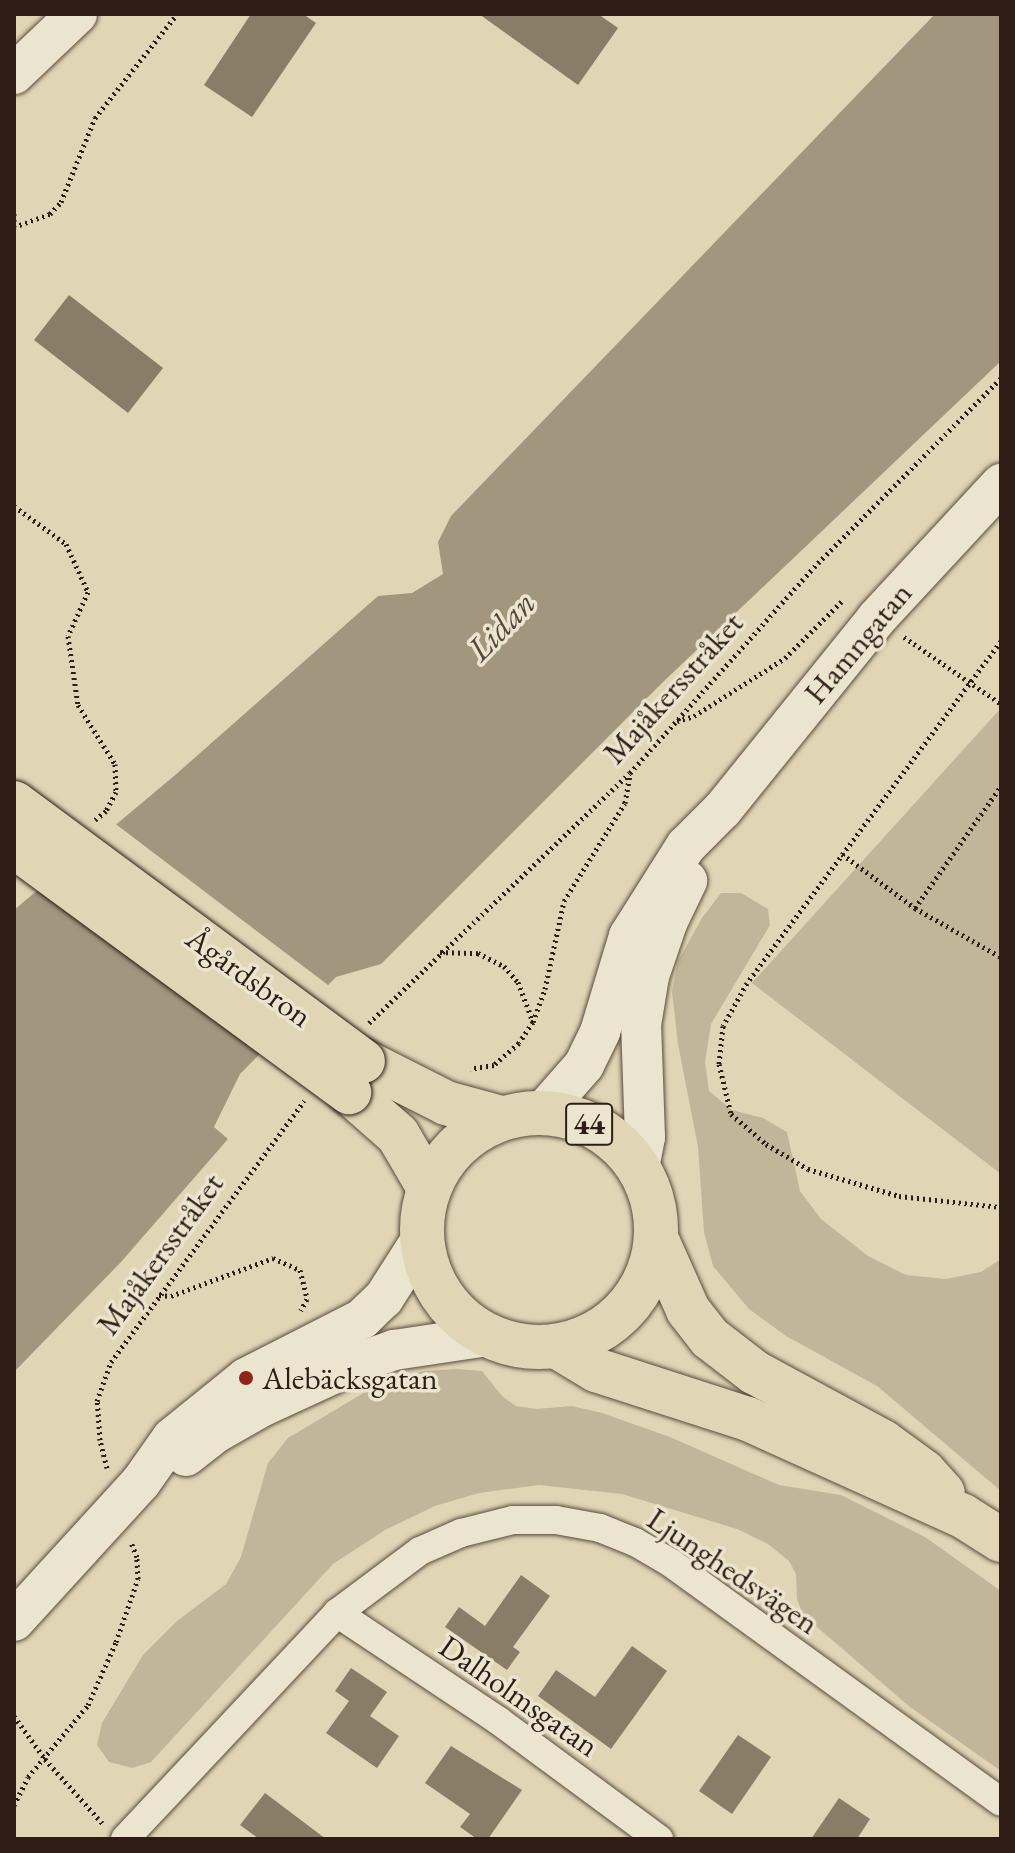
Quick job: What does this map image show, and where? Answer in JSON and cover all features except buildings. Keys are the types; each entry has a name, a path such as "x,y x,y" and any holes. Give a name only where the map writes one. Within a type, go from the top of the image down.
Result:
{"main road":[{"name":"Ågårdsbron","path":"14,803 361,1058 398,1135 429,1188"},
{"name":"Ågårdsbron","path":"14,846 361,1058 446,1103 521,1116"},
{"name":"44","path":"561,1115 597,1128 613,1139 639,1168 655,1214 656,1238 643,1284 625,1310 600,1330 556,1346 514,1345 488,1336 463,1319 442,1297 425,1260 421,1240 429,1188 457,1145 521,1116 561,1115"},
{"name":"44","path":"656,1238 688,1310 710,1338 754,1372 883,1442 924,1472 963,1516"},
{"name":"44","path":"556,1346 596,1370 748,1419 963,1516 1001,1540"}],"street":[{"path":"14,74 77,14"},
{"name":"Hamngatan","path":"723,809 882,612 1001,484"},
{"path":"521,1116 584,1065 600,1032 629,936 686,846 723,809"},
{"path":"639,1168 645,1137 641,1025 649,976 667,923 723,809"},
{"path":"14,1621 124,1476 235,1386 362,1319 384,1298 421,1240"},
{"path":"124,1476 352,1365 394,1350 488,1336"},
{"name":"Ljunghedsvägen","path":"115,1833 337,1613 420,1551 461,1533 513,1520 556,1520 600,1528 635,1542 671,1563 1001,1802"},
{"name":"Dalholmsgatan","path":"337,1613 499,1721 659,1839"}],"path":[{"path":"14,213 14,227 50,214 61,202 95,118 177,14"},
{"name":"Majåkersstråket","path":"361,1058 439,952 630,773 818,563 1001,378"},
{"path":"14,506 66,544 88,592 68,636 78,705 115,764 116,792 106,811"},
{"path":"676,722 694,716 785,658 832,608 852,593 871,594 882,612 1001,704"},
{"path":"1001,641 747,983 723,1026 719,1064 731,1114 766,1144 808,1169 899,1196 1001,1207"},
{"path":"466,1069 494,1065 519,1043 533,1022 545,989 564,901 625,803 630,773"},
{"path":"915,908 1001,786"},
{"path":"842,854 915,908 1001,957"},
{"path":"439,952 478,953 504,966 518,982 533,1022"},
{"name":"Majåkersstråket","path":"124,1476 100,1440 97,1401 111,1362 305,1099"},
{"path":"158,1295 171,1296 273,1258 300,1270 307,1299 298,1317"},
{"path":"14,1805 28,1777 88,1705 116,1642 138,1579 137,1557 128,1533"},
{"path":"14,1716 45,1759 115,1833"}],"shaded area":[{"path":"1001,708 1001,1174 752,983"},
{"path":"721,893 741,893 768,909 770,925 711,1024 705,1062 709,1091 732,1110 763,1118 787,1132 800,1191 821,1219 868,1256 906,1275 946,1279 981,1272 1001,1259 1001,1491 877,1386 786,1336 749,1309 713,1266 704,1232 698,1147 678,1044 672,992 678,961 702,918"},
{"path":"424,1371 482,1371 502,1396 516,1406 536,1409 572,1406 602,1413 670,1437 779,1485 841,1495 925,1537 1001,1591 1001,1771 910,1707 803,1615 797,1599 796,1574 789,1561 768,1544 737,1529 622,1494 539,1485 479,1493 435,1506 385,1530 333,1564 151,1762 132,1768 109,1762 97,1745 102,1723 143,1655 177,1621 226,1584 241,1557 268,1463 288,1438 382,1382"}],"water":[{"name":"Lidan","path":"935,14 1001,14 1001,361 662,683 381,964 336,977 240,1074 214,1127 228,1139 121,1262 14,1372 14,910 174,776 378,596 412,593 443,574 438,542 451,516"}],"pier":[{"path":"113,822 332,988 263,1056 37,885"}],"place":[{"name":"Alebäcksgatan","path":"246,1378"}]}
